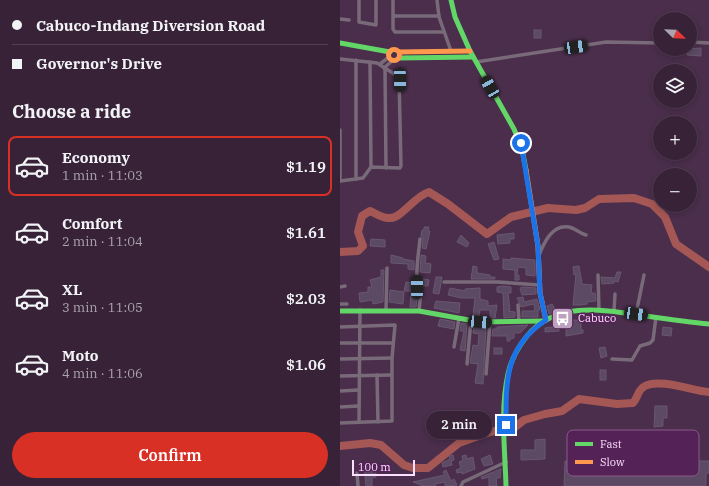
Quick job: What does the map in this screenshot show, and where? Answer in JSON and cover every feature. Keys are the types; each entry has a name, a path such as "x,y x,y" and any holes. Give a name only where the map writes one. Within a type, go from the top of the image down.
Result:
{"main road":[{"path":"451,0 454,17 474,60 519,139 526,164 539,256 539,285 545,321"},
{"path":"340,44 382,51 390,56 399,58 474,60"},
{"path":"390,56 394,49 399,52 470,51"},
{"path":"399,52 399,58"},
{"path":"340,311 386,309 420,311 471,320 490,322 519,322 545,321 571,311 599,310 709,324"},
{"path":"506,486 506,384 511,362 525,338 545,321"}],"street":[{"path":"359,0 359,22 376,25 376,0"},
{"path":"393,0 393,29 395,32 444,32"},
{"path":"437,0 439,16 451,51"},
{"path":"393,16 439,16"},
{"path":"340,19 349,20"},
{"path":"474,60 606,42 653,43"},
{"path":"697,42 709,42"},
{"path":"380,64 390,56"},
{"path":"386,168 385,69 390,56"},
{"path":"340,59 380,64 385,69 397,75 400,80 401,166 386,168 371,167"},
{"path":"356,60 356,179"},
{"path":"340,130 340,181 363,178 371,167 370,62"},
{"path":"539,256 549,235 560,228 569,227 586,235"},
{"path":"420,239 417,264 417,287 421,291 420,311"},
{"path":"386,309 387,268"},
{"path":"598,274 599,310"},
{"path":"636,314 644,275"},
{"path":"444,282 498,282 539,285"},
{"path":"340,287 345,286"},
{"path":"614,312 615,294"},
{"path":"340,304 347,304"},
{"path":"518,305 519,322"},
{"path":"359,422 360,310"},
{"path":"612,360 632,360 640,346 650,343 653,340 656,317"},
{"path":"454,348 459,318"},
{"path":"467,364 471,320"},
{"path":"486,374 490,322"},
{"path":"340,327 395,325 391,375 392,421 340,423"},
{"path":"340,343 393,343"},
{"path":"340,359 392,358"},
{"path":"377,375 378,422"},
{"path":"340,376 391,375"},
{"path":"340,391 360,390"},
{"path":"340,407 359,406"},
{"path":"461,486 463,482 506,462"},
{"path":"357,473 358,486"}],"building":[{"path":"534,30 541,30 541,38 534,38"},
{"path":"697,48 701,48 701,56 697,56"},
{"path":"424,227 429,227 428,231 430,231 426,249 422,248 423,239 421,236"},
{"path":"514,233 514,239 510,239 510,243 498,244 497,235"},
{"path":"461,235 469,243 467,247 457,242"},
{"path":"371,239 385,240 385,247 370,246"},
{"path":"494,242 499,259 494,260 488,244"},
{"path":"391,255 414,261 414,270 408,269 408,264 391,263"},
{"path":"421,255 426,256 425,263 431,264 430,273 420,272"},
{"path":"511,258 535,260 535,276 526,275 526,268 518,267 517,275 519,275 519,280 515,280 515,270 503,269 503,259 511,260"},
{"path":"473,266 477,267 477,273 490,275 490,277 495,277 495,279 471,279"},
{"path":"579,266 582,284 592,285 591,293 595,293 596,301 587,302 587,304 573,305 576,274 574,275 573,267"},
{"path":"381,270 384,270 383,302 373,304 372,300 360,302 359,293 368,292 368,287 372,287 370,280 381,277"},
{"path":"617,272 621,272 618,282 614,281 614,283 602,284 601,277 615,278"},
{"path":"436,277 442,277 439,294 433,293"},
{"path":"420,278 429,280 428,286 422,286"},
{"path":"406,282 415,283 418,292 416,307 410,307 411,291 404,291"},
{"path":"497,287 511,287 511,293 508,293 510,310 508,311 515,312 515,317 504,318 503,293 497,292"},
{"path":"450,288 465,291 465,289 480,288 480,299 488,301 488,306 497,305 495,318 490,318 490,310 480,310 479,317 473,316 475,298 461,298 448,295"},
{"path":"520,288 536,288 536,294 522,295"},
{"path":"390,290 404,292 403,304 389,302"},
{"path":"523,297 524,302 537,299 540,310 538,310 538,317 522,317 522,311 535,311 534,304 521,307 517,298"},
{"path":"436,301 460,303 459,313 434,308"},
{"path":"552,304 556,311 549,314 547,306"},
{"path":"440,319 455,322 454,329 438,326"},
{"path":"566,321 581,321 581,330 583,330 583,333 566,336"},
{"path":"461,323 467,324 465,351 460,350 464,331 460,331"},
{"path":"474,325 486,327 483,384 475,383 478,364 470,363 473,345 478,346 479,334 473,333"},
{"path":"528,325 520,333 514,333 514,338 510,339 510,341 507,341 507,336 492,336 493,329 497,329 497,327"},
{"path":"559,326 559,331 545,332 545,328"},
{"path":"663,327 672,328 671,336 662,335"},
{"path":"605,347 607,356 601,358 599,348"},
{"path":"494,348 502,348 502,354 494,354"},
{"path":"600,370 606,370 606,380 600,380"},
{"path":"655,406 667,406 667,418 663,418 663,426 654,427"},
{"path":"545,439 545,459 521,460 521,450 535,450 535,440"},
{"path":"453,455 454,460 451,461 452,465 443,467 442,463 450,459 449,456"},
{"path":"466,455 467,459 473,457 475,469 462,474 462,472 457,473 456,470 461,468 459,462 463,460 462,456"},
{"path":"490,455 493,464 484,466 481,459"},
{"path":"565,461 567,461 567,476 699,476 699,461 709,461 709,473 706,473 706,486 564,486"},
{"path":"364,466 372,466 372,474 376,473 376,477 372,478 372,486 366,486"},
{"path":"501,469 500,478 496,478 497,486 489,486 489,477 482,479 481,477"},
{"path":"446,470 451,481 454,479 457,485 445,486 445,482 435,484 436,486 423,486 413,482 445,475 443,472"}],"waterway":[{"path":"340,252 358,251 363,246 358,232 362,216 370,211 383,217 393,218 403,212 423,194 429,192 448,204 487,234 511,217 548,208 576,210 585,208 599,199 634,198 652,204 665,217 676,244 709,267"},
{"path":"340,446 370,443 381,445 404,465 413,468 428,468 459,443 490,432 515,427 524,420 562,411 579,399 617,404 633,403 642,388 651,384 659,383 709,392"}],"traffic: fast":[{"path":"451,0 455,17 470,51 514,129 522,149 526,170"},
{"path":"340,43 390,52"},
{"path":"399,58 473,57"},
{"path":"506,486 504,401 509,369 515,354 527,336 539,325 552,317 567,312 582,310 598,310 709,324"},
{"path":"340,311 419,311 480,322 544,321"}],"traffic: slow":[{"path":"394,49 398,51 400,55 398,59 394,61 390,59 388,55 390,51 394,49"},
{"path":"399,52 470,51"},
{"path":"526,170 538,246 540,293 546,320"}],"place":[{"name":"Cabuco","path":"563,318"}],"route":[{"path":"506,425 506,384 511,362 515,352 525,338 546,320 539,285 540,262 538,246 530,200 526,164 521,143"}]}
